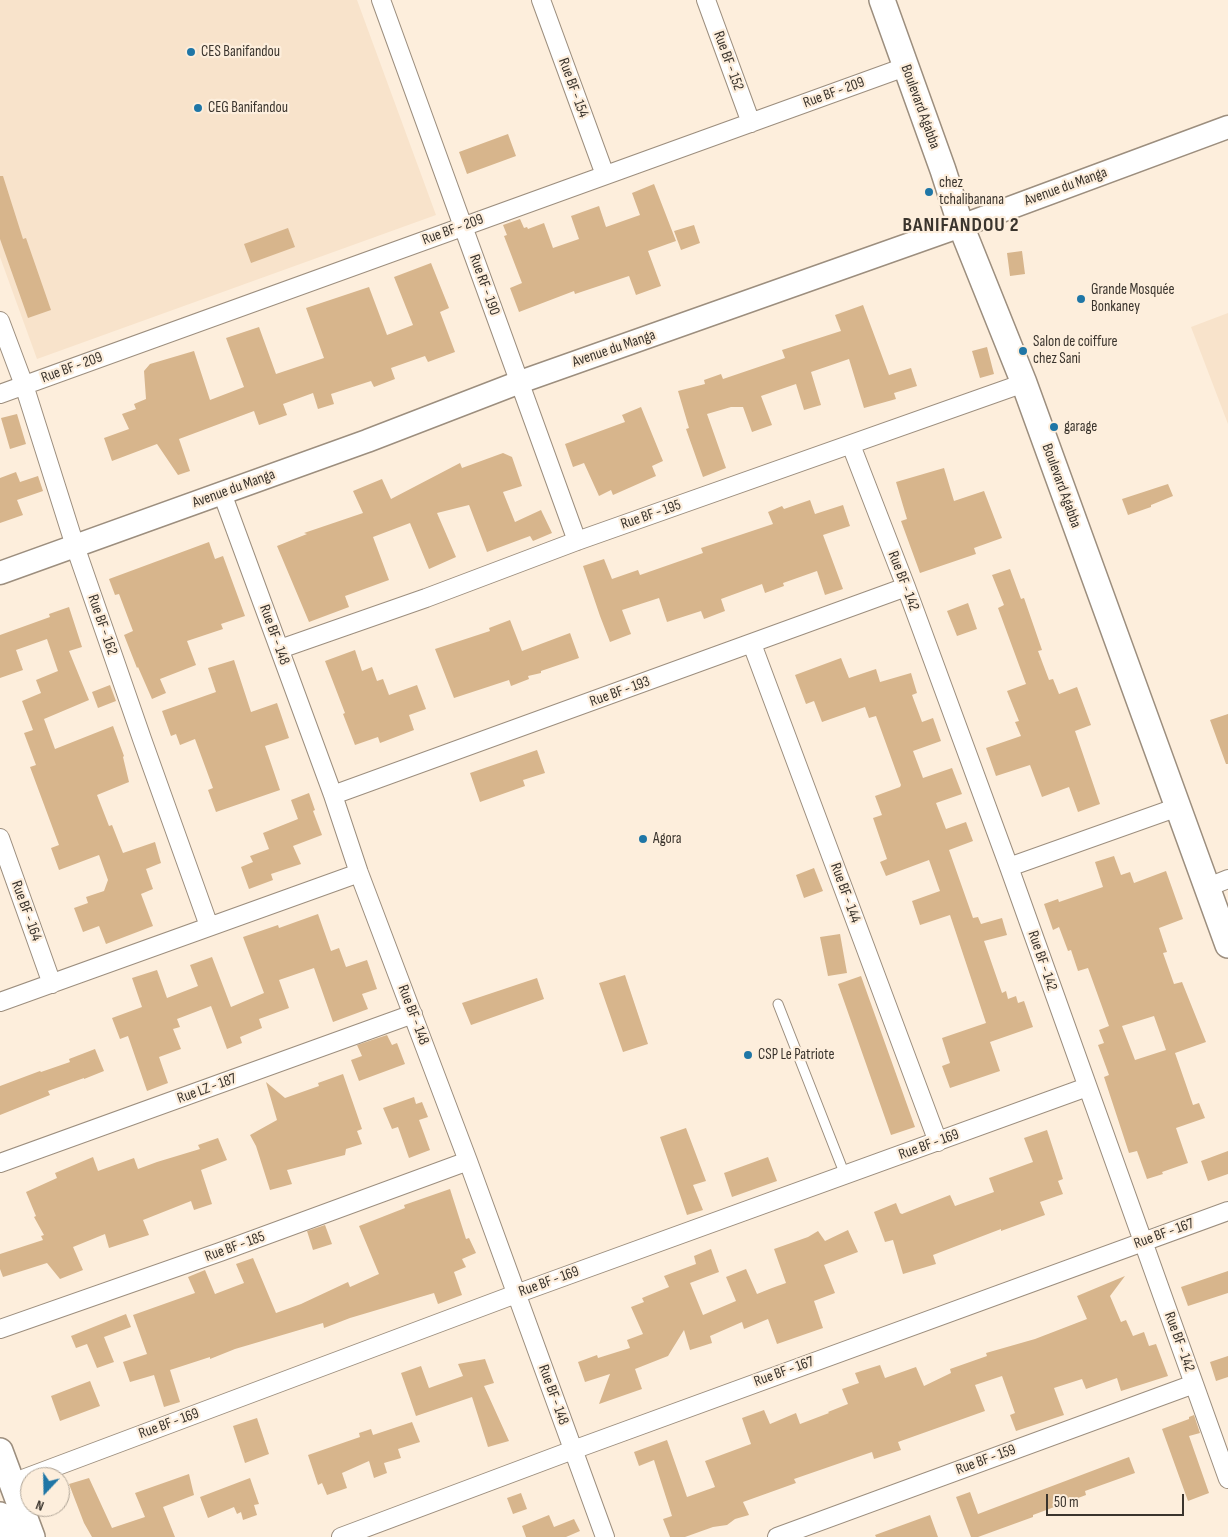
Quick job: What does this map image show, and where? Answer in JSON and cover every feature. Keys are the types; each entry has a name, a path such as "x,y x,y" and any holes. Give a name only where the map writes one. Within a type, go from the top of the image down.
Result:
{"main road":[{"name":"Boulevard Agabba","path":"882,0 961,226 1024,383 1178,807 1218,883 1228,945"},
{"path":"0,1451 32,1537"},
{"path":"0,1515 8,1537"}],"street":[{"name":"Rue RF - 190","path":"381,0 577,541"},
{"name":"Rue BF - 154","path":"541,0 605,175"},
{"name":"Rue BF - 152","path":"706,0 751,123"},
{"name":"Rue BF - 209","path":"0,394 905,67"},
{"name":"Avenue du Manga","path":"0,573 520,382 961,226 1228,127"},
{"name":"Rue BF - 162","path":"0,321 24,385 75,546 209,926"},
{"name":"Rue BF - 195","path":"280,650 577,541 1024,383"},
{"name":"Rue BF - 142","path":"851,445 1009,867 1228,1479"},
{"name":"Rue BF - 148","path":"222,493 333,795 359,872 468,1161 606,1537"},
{"name":"Rue BF - 193","path":"333,795 906,588"},
{"name":"Rue BF - 144","path":"752,644 938,1142"},
{"path":"1009,867 1178,807"},
{"name":"Rue BF - 164","path":"0,838 52,984"},
{"path":"0,1002 359,872"},
{"name":"Rue LZ - 187","path":"0,1163 413,1014"},
{"name":"Rue BF - 169","path":"12,1483 516,1294 1087,1087"},
{"name":"Rue BF - 185","path":"0,1329 229,1249 468,1161"},
{"name":"Rue BF - 167","path":"341,1537 573,1450 1228,1211"},
{"name":"Rue BF - 159","path":"777,1537 795,1534 1194,1384"}],"lane":[{"path":"778,1004 844,1175"}],"shaded area":[{"name":"CEG Banifandou","path":"0,0 357,0 436,215 37,359 0,257"},
{"path":"1228,313 1228,424 1191,327"}],"building":[{"path":"508,134 516,156 467,174 459,152"},
{"path":"0,176 3,176 23,239 26,238 51,310 28,318 0,239"},
{"path":"654,184 676,241 648,251 661,286 636,295 629,276 575,294 574,291 519,312 510,288 522,283 504,236 507,235 503,225 520,219 524,228 527,227 528,229 544,223 553,248 579,239 571,216 599,206 606,227 640,215 632,193"},
{"path":"694,225 700,243 681,250 674,231"},
{"path":"288,228 295,247 251,263 244,244"},
{"path":"1022,251 1025,274 1010,276 1007,253"},
{"path":"431,263 449,308 440,312 455,352 428,362 425,356 391,368 395,379 374,387 371,381 331,394 334,404 318,409 313,393 283,404 287,415 259,425 254,411 179,439 190,471 178,475 157,444 112,461 104,438 129,429 122,414 136,409 134,404 146,399 144,371 150,364 194,351 210,400 244,387 226,338 259,327 276,374 324,358 306,308 369,287 387,335 413,325 394,277"},
{"path":"863,305 889,375 911,368 917,386 894,393 896,399 864,408 849,359 811,372 821,405 804,410 796,384 761,396 772,425 752,432 743,407 731,407 707,414 726,468 703,477 686,429 689,428 678,391 705,384 704,380 721,374 723,379 785,358 782,350 841,331 835,315"},
{"path":"987,347 994,374 980,378 972,351"},
{"path":"641,407 663,461 652,466 656,476 613,495 611,490 599,496 584,463 573,467 565,444 625,422 622,415"},
{"path":"17,414 26,444 10,449 1,418"},
{"path":"503,453 512,457 522,486 503,492 515,522 541,510 552,533 533,541 530,536 487,552 469,505 437,513 456,557 429,569 410,523 373,537 389,580 345,596 349,607 309,622 277,546 307,534 304,533 363,513 353,491 382,479 391,499 460,463 462,468"},
{"path":"944,468 954,501 984,491 1002,538 974,548 976,554 920,573 901,521 907,519 896,482"},
{"path":"16,472 20,482 38,476 43,491 17,500 23,515 0,523 0,478"},
{"path":"1168,484 1173,496 1151,505 1151,507 1128,515 1122,499"},
{"path":"810,500 815,514 843,505 850,526 823,535 843,589 825,595 817,571 783,583 784,586 765,593 762,584 721,599 725,611 704,619 701,611 667,622 659,598 622,610 631,634 610,642 583,566 604,559 612,579 638,570 640,575 703,553 701,548 773,524 768,512 782,506 784,509"},
{"path":"209,542 215,559 223,556 245,616 221,624 223,629 187,641 196,665 160,679 166,693 152,699 124,635 133,631 119,594 115,595 109,579"},
{"path":"1010,569 1021,599 1024,598 1042,650 1038,651 1049,680 1053,679 1059,694 1077,687 1091,725 1075,731 1100,804 1078,812 1069,787 1042,797 1030,765 996,776 986,748 1021,736 1015,722 1019,721 1007,691 1026,684 998,608 1004,605 992,575"},
{"path":"968,603 977,629 957,636 947,611"},
{"path":"69,607 82,647 69,651 89,700 44,719 55,749 113,726 124,756 129,782 97,795 109,826 112,825 123,853 155,842 161,863 146,869 153,889 141,894 153,926 106,944 99,926 83,932 74,908 88,903 86,897 104,891 108,880 99,855 59,870 51,848 59,845 30,767 36,765 24,733 33,730 22,701 41,693 36,680 58,671 47,639 16,650 23,670 0,678 0,635 50,617 49,614"},
{"path":"510,620 522,651 570,633 579,658 528,676 529,679 511,686 509,680 454,698 435,649 490,631 489,628"},
{"path":"355,650 362,671 372,667 377,681 383,679 389,695 417,685 426,709 409,715 414,730 380,743 378,737 355,745 325,661"},
{"path":"841,658 849,678 876,669 880,682 911,673 917,693 912,695 922,722 933,718 941,741 913,751 923,778 952,768 962,794 936,803 946,829 966,822 973,841 949,850 973,918 978,917 981,924 1002,918 1007,935 984,941 1002,993 1006,991 1008,999 1016,996 1018,1003 1024,1001 1033,1027 990,1042 1000,1071 950,1088 942,1066 950,1063 942,1038 986,1023 950,915 920,925 912,901 940,891 929,860 886,876 880,862 887,859 873,818 882,815 875,796 901,785 876,716 869,718 865,707 822,722 814,701 806,704 795,675"},
{"path":"234,660 251,712 277,703 289,738 265,746 280,790 216,812 208,790 213,788 195,739 180,745 176,734 171,736 162,711 216,692 208,668"},
{"path":"110,685 116,701 98,708 92,692"},
{"path":"1228,714 1228,764 1226,764 1210,720"},
{"path":"537,750 545,773 523,780 525,786 480,802 470,773"},
{"path":"309,793 315,810 313,811 322,835 293,846 301,864 271,874 273,880 249,889 241,867 253,862 250,856 269,849 263,833 298,819 291,800"},
{"path":"1114,856 1121,875 1130,872 1134,883 1166,871 1183,919 1159,928 1167,952 1163,953 1174,984 1182,982 1206,1042 1175,1053 1193,1105 1199,1103 1205,1118 1176,1128 1188,1163 1147,1179 1137,1151 1129,1153 1104,1077 1109,1075 1098,1045 1104,1043 1099,1030 1109,1026 1088,968 1078,971 1071,950 1068,951 1059,927 1053,930 1044,904 1058,899 1059,902 1103,887 1095,862","holes":["1154,1016 1166,1050 1135,1060 1122,1026"]},
{"path":"814,868 823,891 804,898 796,875"},
{"path":"318,914 331,951 339,948 346,967 367,960 377,989 362,994 368,1009 333,1022 314,968 279,980 289,1008 259,1019 262,1028 240,1037 242,1043 227,1049 211,1006 177,1019 180,1027 173,1029 181,1049 159,1057 168,1083 147,1091 128,1036 120,1039 112,1018 142,1007 132,978 157,970 167,998 198,986 190,965 212,957 231,1007 264,993 243,937 278,925 279,928"},
{"path":"840,934 847,973 828,976 820,937"},
{"path":"625,975 648,1044 623,1052 599,983"},
{"path":"861,976 915,1127 891,1135 838,984"},
{"path":"537,978 544,999 471,1025 462,1003"},
{"path":"387,1035 392,1045 397,1043 405,1064 359,1081 351,1060 362,1056 357,1045"},
{"path":"95,1049 104,1071 48,1091 50,1095 0,1115 0,1086 70,1062 69,1059"},
{"path":"343,1074 362,1129 357,1131 362,1144 346,1149 345,1155 287,1170 292,1184 270,1190 256,1146 250,1135 277,1120 266,1082 285,1098 319,1086 318,1083"},
{"path":"414,1097 416,1104 422,1102 428,1117 419,1120 430,1150 409,1158 398,1127 392,1129 383,1108"},
{"path":"686,1128 706,1181 693,1185 703,1210 687,1215 660,1137"},
{"path":"1047,1130 1063,1179 1058,1181 1063,1194 1040,1202 1045,1215 1001,1231 1001,1229 933,1255 936,1264 903,1274 893,1240 885,1242 874,1212 896,1203 902,1214 950,1195 955,1206 994,1192 989,1178 1033,1162 1024,1138"},
{"path":"218,1138 227,1160 201,1170 212,1204 194,1210 191,1201 143,1220 149,1235 109,1248 105,1234 73,1247 83,1270 60,1279 47,1263 3,1277 0,1269 0,1254 43,1240 41,1236 44,1235 34,1217 36,1216 26,1192 57,1178 55,1173 93,1157 98,1171 134,1158 138,1169 200,1149 198,1145"},
{"path":"1228,1151 1228,1174 1208,1181 1201,1161"},
{"path":"768,1157 777,1181 732,1197 724,1173"},
{"path":"450,1189 466,1239 469,1238 476,1253 462,1259 466,1267 454,1272 462,1295 438,1304 434,1293 350,1318 324,1328 323,1323 170,1370 180,1402 164,1407 154,1375 130,1382 123,1362 147,1354 133,1315 195,1293 188,1277 205,1270 215,1294 244,1283 236,1264 253,1258 276,1313 301,1304 348,1282 350,1287 379,1274 359,1226 405,1208 404,1205"},
{"path":"325,1225 332,1244 313,1250 307,1231"},
{"path":"848,1230 858,1252 824,1265 835,1293 814,1301 823,1328 777,1344 768,1319 744,1329 742,1322 710,1336 712,1343 690,1350 684,1330 668,1356 635,1369 642,1389 599,1404 610,1374 585,1382 578,1362 597,1355 598,1358 630,1348 627,1340 643,1334 631,1307 644,1302 642,1298 669,1287 664,1276 696,1264 694,1256 711,1249 719,1272 690,1283 703,1315 736,1301 726,1277 746,1269 757,1294 786,1283 774,1249 808,1237 818,1231 825,1241"},
{"path":"1228,1271 1228,1293 1188,1306 1181,1287"},
{"path":"1125,1276 1110,1296 1121,1322 1126,1320 1133,1336 1144,1332 1149,1346 1156,1344 1168,1376 1121,1391 1117,1378 1086,1389 1082,1379 1054,1388 1064,1415 1016,1431 1010,1415 1015,1413 1002,1376 975,1385 985,1411 898,1442 901,1450 874,1459 872,1452 794,1479 796,1483 743,1502 749,1515 735,1519 727,1525 713,1527 685,1537 670,1537 663,1519 672,1516 654,1460 639,1466 634,1452 667,1440 687,1497 715,1487 705,1461 751,1444 742,1418 764,1410 770,1424 796,1413 800,1424 829,1413 848,1404 842,1389 859,1383 855,1373 880,1365 885,1378 916,1367 924,1386 951,1373 950,1369 987,1356 986,1353 1035,1339 1087,1319 1077,1296"},
{"path":"126,1314 131,1327 104,1337 114,1362 97,1368 87,1344 76,1348 71,1336"},
{"path":"1228,1356 1228,1377 1216,1381 1210,1362"},
{"path":"485,1359 494,1383 484,1386 509,1441 488,1447 472,1397 416,1416 401,1373 421,1366 429,1388 463,1376 458,1364"},
{"path":"90,1381 100,1406 60,1421 51,1396"},
{"path":"1194,1415 1200,1433 1189,1436 1209,1493 1188,1501 1162,1429 1189,1419 1189,1417"},
{"path":"257,1418 269,1454 245,1463 233,1426"},
{"path":"412,1422 420,1442 398,1449 401,1458 384,1463 387,1473 374,1478 369,1461 342,1473 347,1488 327,1495 322,1483 318,1485 308,1455 360,1437 359,1433 371,1429 373,1435"},
{"path":"1129,1457 1135,1473 1085,1491 1086,1495 1033,1515 1033,1517 978,1537 971,1537 956,1497 970,1492 978,1514"},
{"path":"189,1474 194,1495 163,1507 175,1537 92,1537 84,1523 70,1484 89,1478 112,1528 145,1517 135,1493"},
{"path":"250,1478 259,1504 254,1505 257,1515 243,1520 241,1512 237,1514 234,1507 208,1518 200,1497"},
{"path":"521,1493 527,1509 513,1514 507,1498"},
{"path":"549,1515 554,1527 574,1519 580,1531 566,1537 526,1537 522,1526"},
{"path":"930,1515 938,1537 876,1537 875,1535"}],"place":[{"name":"CES Banifandou","path":"191,52"},
{"name":"CEG Banifandou","path":"198,108"},
{"name":"chez tchalibanana","path":"929,192"},
{"name":"Grande Mosquée Bonkaney","path":"1081,299"},
{"name":"Salon de coiffure chez Sani","path":"1023,351"},
{"name":"garage","path":"1054,427"},
{"name":"Agora","path":"643,839"},
{"name":"CSP Le Patriote","path":"748,1055"}],"district":[{"name":"BANIFANDOU 2","path":"961,226"}]}
